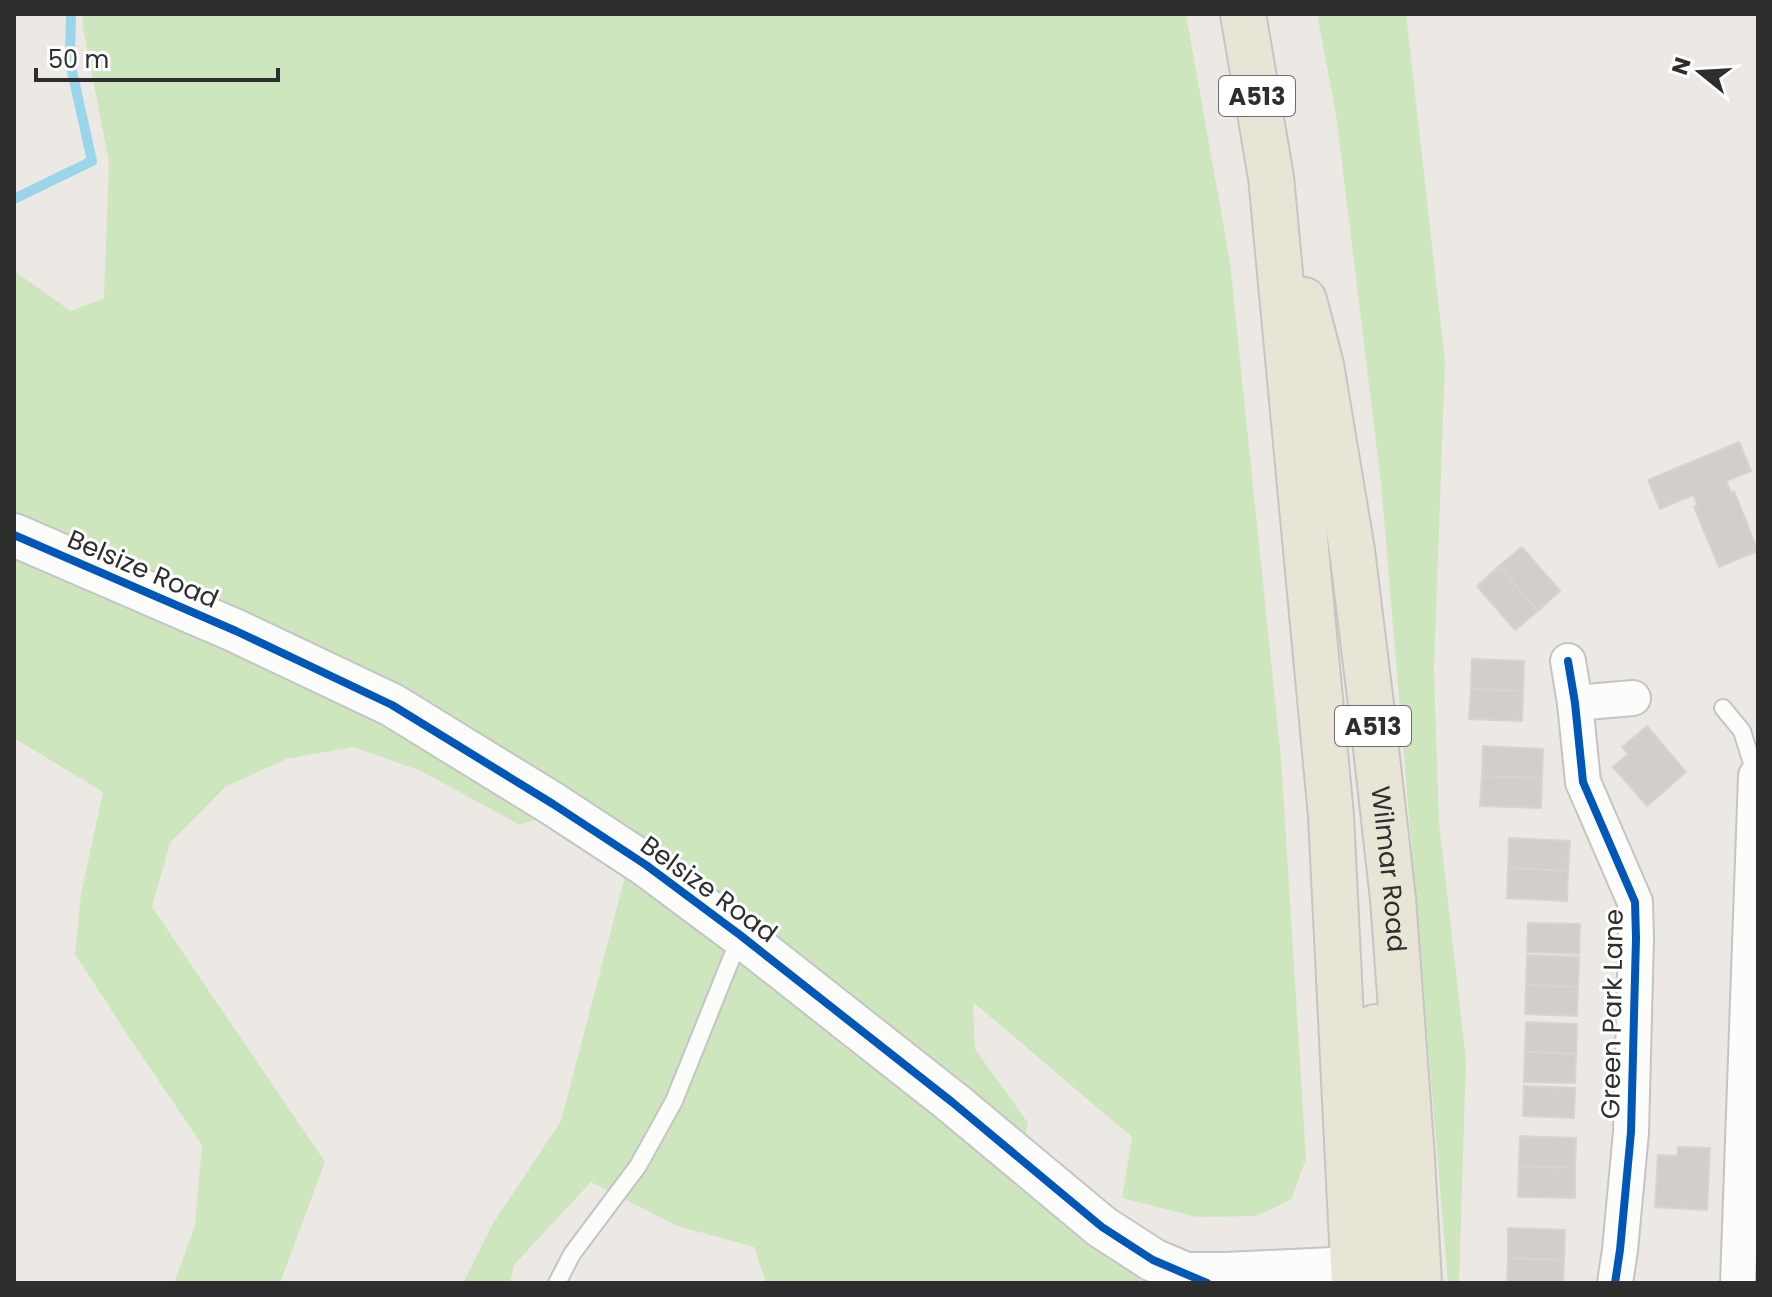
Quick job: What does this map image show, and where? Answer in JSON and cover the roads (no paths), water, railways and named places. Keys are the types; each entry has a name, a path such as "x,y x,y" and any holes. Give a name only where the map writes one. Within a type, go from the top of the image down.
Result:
{"main road":[{"name":"Wilmar Road","path":"1243,14 1271,177 1331,816 1370,1279"},
{"name":"Wilmar Road","path":"1271,177 1321,365 1352,550 1393,899 1419,1283"},
{"name":"A513","path":"1370,1279 1377,1158 1372,713"}],"street":[{"name":"Belsize Road","path":"14,535 236,631 392,705 593,830 740,935 952,1102 1102,1227 1153,1260 1210,1278 1370,1279"},
{"name":"Green Park Lane","path":"1568,661 1583,782 1635,902 1631,1132 1615,1283"},
{"path":"1575,703 1633,698"},
{"path":"1738,1283 1756,776"}],"lane":[{"path":"1723,708 1742,731 1756,776"},
{"path":"557,1283 572,1254 638,1166 674,1101 740,935"}],"waterway":[{"path":"14,199 92,161 70,62 71,14"}]}
